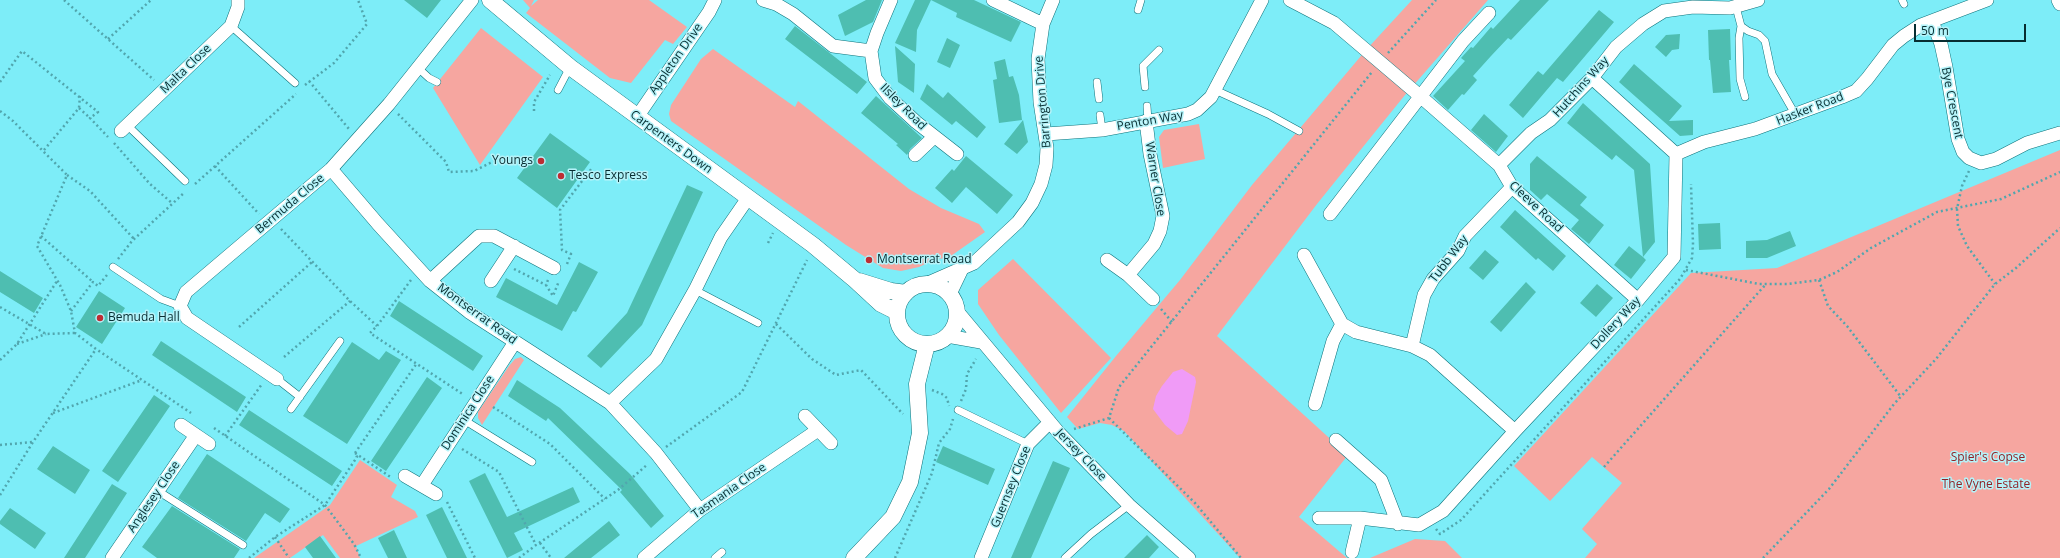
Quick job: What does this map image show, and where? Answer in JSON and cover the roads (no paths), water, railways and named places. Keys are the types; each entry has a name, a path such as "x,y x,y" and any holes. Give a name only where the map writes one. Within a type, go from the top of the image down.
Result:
{"street":[{"name":"Malta Close","path":"125,128 231,26 238,7 238,0"},
{"name":"Bermuda Close","path":"180,306 186,292 272,224 331,169 389,104 472,0"},
{"name":"Carpenters Down","path":"490,0 570,68 813,245 881,304 898,312"},
{"name":"Appleton Drive","path":"637,117 709,12 715,0"},
{"path":"763,0 776,4 793,14 833,46 872,51"},
{"name":"Ilsley Road","path":"891,0 876,33 872,51 875,78 890,98 934,137 957,154"},
{"path":"993,0 1043,24"},
{"name":"Barrington Drive","path":"926,284 962,270 974,263 1000,241 1018,222 1032,203 1041,184 1046,165 1047,148 1040,102 1038,58 1043,24 1053,0"},
{"name":"Penton Way","path":"1046,134 1102,130 1192,112 1204,104 1215,90 1262,0"},
{"name":"Cleeve Road","path":"1290,0 1310,4 1380,61 1499,165 1512,187 1638,300"},
{"name":"Hutchins Way","path":"1499,165 1531,133 1550,120 1592,78 1616,47 1661,6 1736,7 1758,0"},
{"name":"Hasker Road","path":"1676,154 1704,142 1755,130 1795,114 1842,98 1856,91 1893,45 1904,36 1932,21 1987,0"},
{"path":"2058,0 2060,4"},
{"path":"1330,214 1463,41 1489,13"},
{"name":"Bye Crescent","path":"1932,21 1941,44 1958,139 1963,152 1974,161 1980,163 1996,158 2027,143 2060,133"},
{"path":"1592,78 1676,154"},
{"name":"Warner Close","path":"1128,275 1154,244 1160,231 1163,216 1147,121"},
{"name":"Ilsley Road","path":"915,155 934,137"},
{"name":"Dollery Way","path":"1319,518 1360,518 1398,524 1419,525 1443,511 1515,431 1638,300 1674,257 1676,154"},
{"name":"Montserrat Road","path":"331,169 378,224 430,280 469,312 610,403 656,453 700,510"},
{"name":"Tubb Way","path":"1412,346 1424,295 1433,279 1458,251 1465,236 1512,187"},
{"path":"610,403 656,359 695,290 721,237 748,198"},
{"path":"430,280 479,236 494,236 560,270"},
{"path":"491,281 514,246"},
{"path":"1304,255 1342,324 1356,332 1412,346 1430,355 1515,431"},
{"path":"1107,260 1128,275 1153,299"},
{"path":"950,294 962,270"},
{"path":"855,280 890,291 906,293"},
{"path":"926,284 937,285 950,294 957,311 956,321 947,336 938,342 927,344 917,342 907,335 900,327 898,312 900,302 906,293 914,287 926,284"},
{"path":"180,306 187,318 277,379"},
{"name":"Jersey Close","path":"957,311 981,342 1059,433 1129,505 1189,558"},
{"path":"1315,404 1332,341 1342,324"},
{"path":"854,558 893,517 910,482 920,433 918,380 907,335"},
{"path":"947,336 981,342"},
{"name":"Dominica Close","path":"422,485 515,342"},
{"path":"918,380 927,344"},
{"path":"805,416 831,443"},
{"name":"Guernsey Close","path":"981,558 1028,444 1050,422"},
{"path":"180,425 209,444"},
{"name":"Tasmania Close","path":"644,558 700,510 818,430"},
{"name":"Anglesey Close","path":"112,558 196,435"},
{"path":"1336,440 1381,480 1398,524"},
{"path":"399,477 422,485 436,494"},
{"path":"1352,552 1360,518"}],"lane":[{"path":"1138,10 1141,0"},
{"path":"1736,7 1741,26 1739,38 1740,79 1745,98"},
{"path":"231,26 295,83"},
{"path":"1741,26 1748,31 1759,35 1765,41 1772,74 1795,114"},
{"path":"1145,87 1143,66 1159,50"},
{"path":"417,67 429,78 438,82"},
{"path":"558,90 570,68"},
{"path":"1097,82 1099,99"},
{"path":"1215,90 1268,114 1299,131"},
{"path":"1147,106 1147,121"},
{"path":"1100,115 1102,130"},
{"path":"125,128 185,181"},
{"path":"113,267 161,299 180,306"},
{"path":"695,290 758,323"},
{"path":"291,409 340,341"},
{"path":"277,379 300,397"},
{"path":"956,412 1028,444"},
{"path":"464,420 532,462"},
{"path":"158,491 242,545"},
{"path":"1065,558 1091,534 1129,505"},
{"path":"715,558 722,552"}],"place":[{"name":"Youngs","path":"541,161"},
{"name":"Tesco Express","path":"561,176"},
{"name":"Montserrat Road","path":"869,260"},
{"name":"Bemuda Hall","path":"100,318"}],"park label":[{"name":"Spier's Copse","path":"1988,458"},
{"name":"The Vyne Estate","path":"1986,485"}]}
